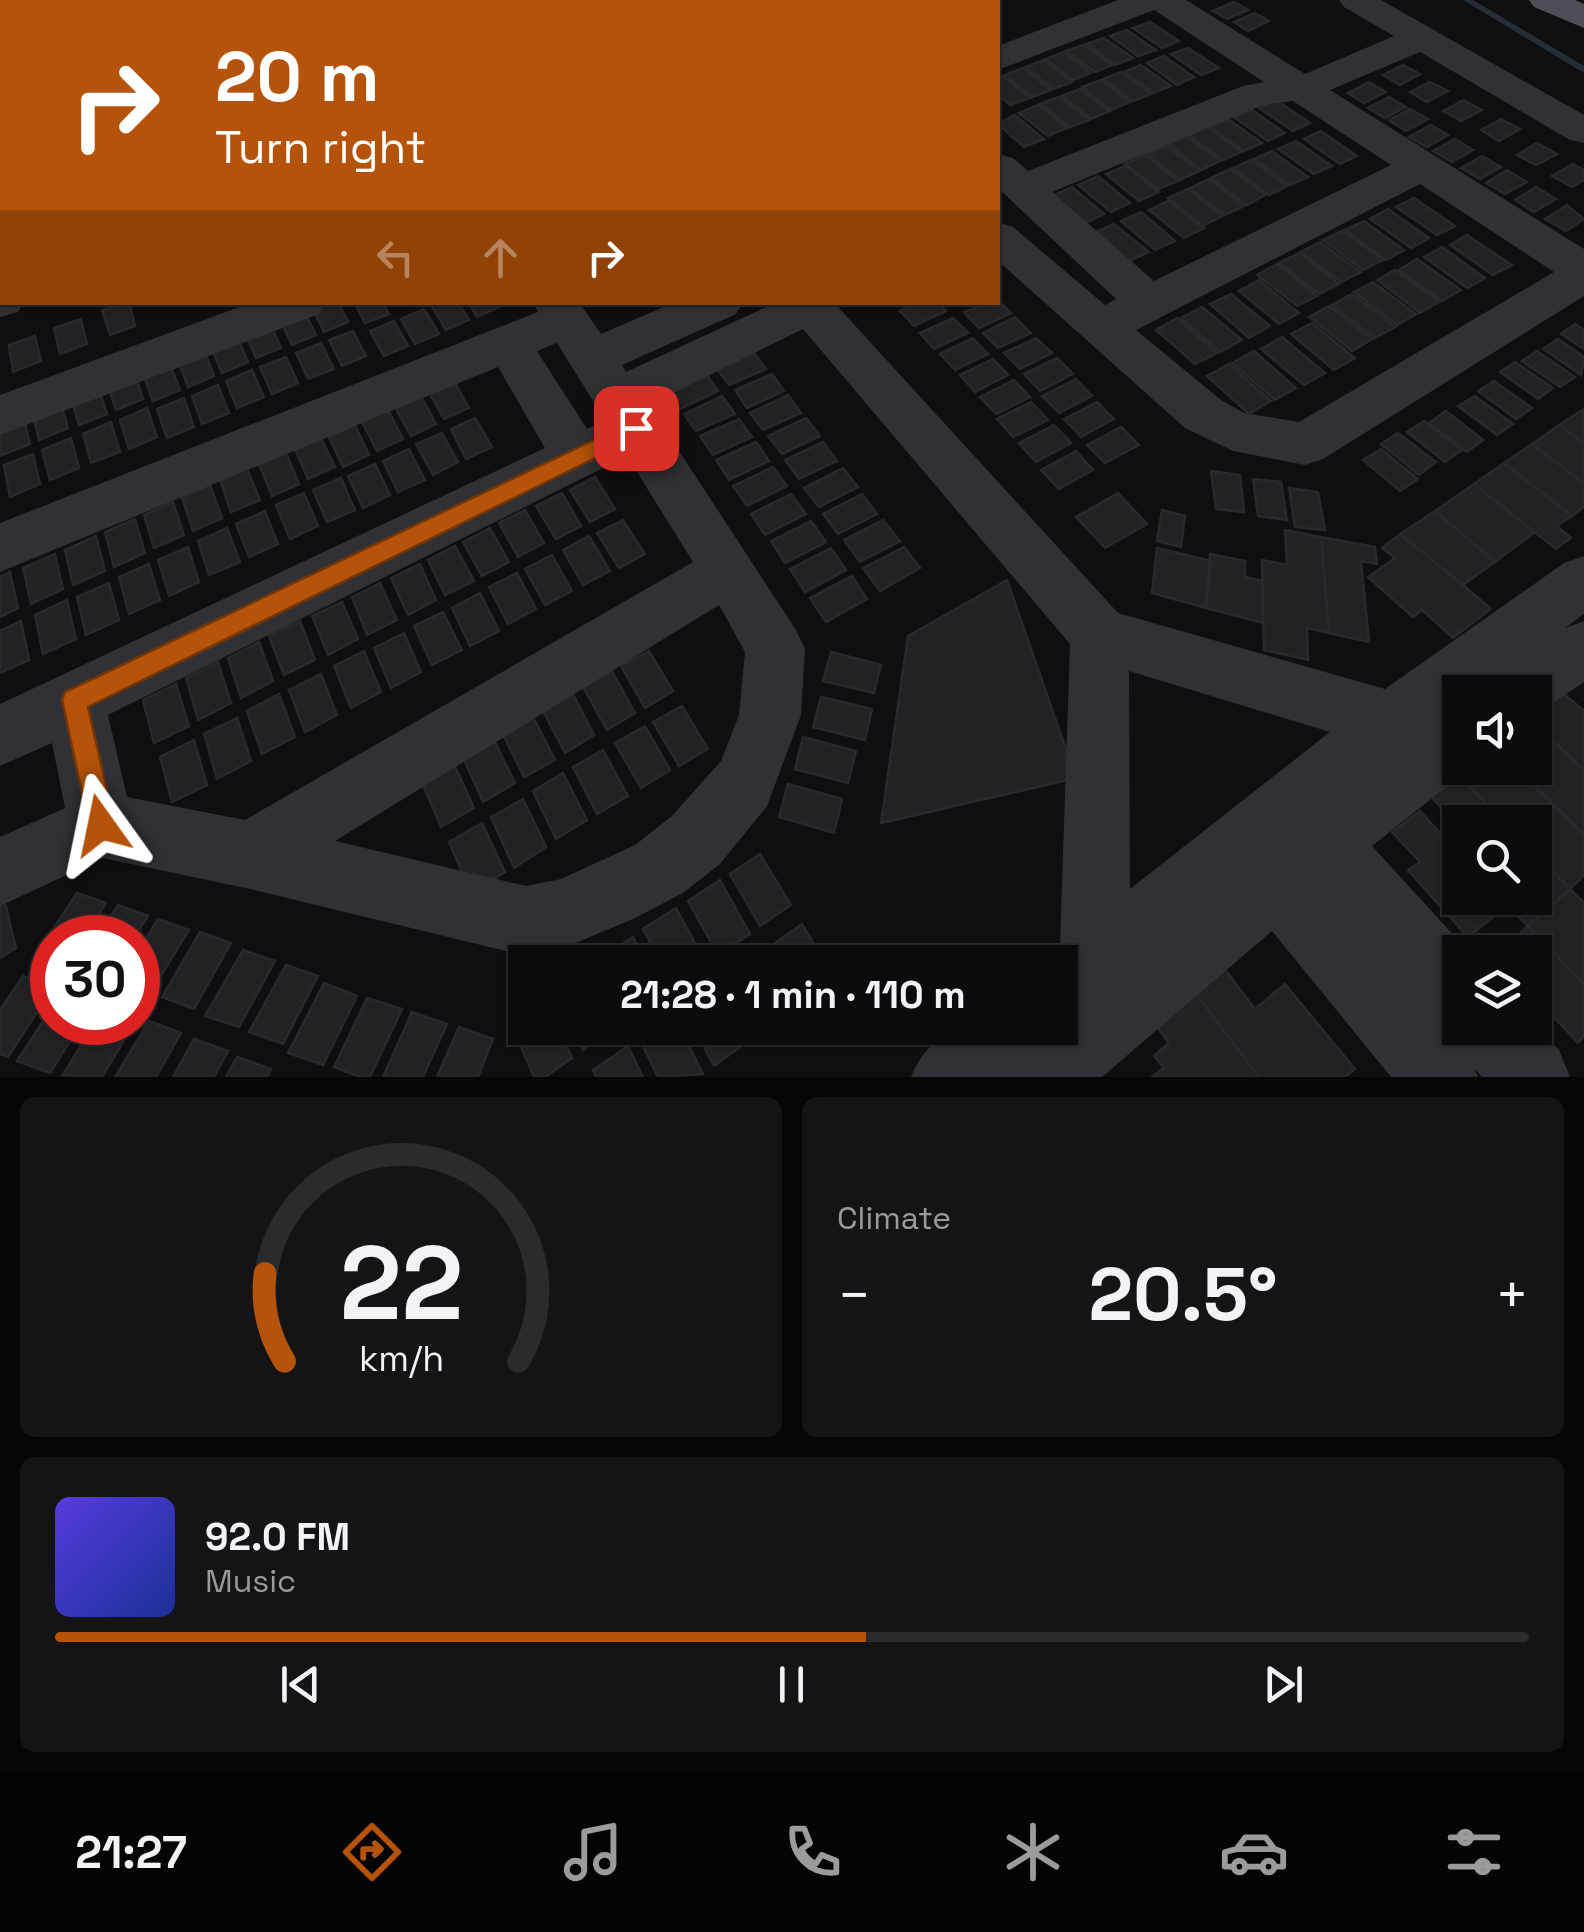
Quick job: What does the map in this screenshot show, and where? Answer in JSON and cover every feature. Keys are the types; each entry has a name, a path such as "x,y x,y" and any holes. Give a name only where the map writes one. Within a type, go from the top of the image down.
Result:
{"main road":[{"path":"1546,0 1584,17"}],"street":[{"path":"1000,57 1053,22 1149,0"},
{"path":"1000,238 1202,414 1232,432 1305,444 1584,272 1162,0"},
{"path":"1359,13 1423,37 1584,130"},
{"path":"1149,303 1010,177 1280,75 1423,37"},
{"path":"1100,327 1423,166"},
{"path":"0,415 294,305"},
{"path":"594,361 714,305"},
{"path":"0,548 508,346 594,361 807,305"},
{"path":"812,305 1100,635 1427,739"},
{"path":"508,346 577,457"},
{"path":"577,457 594,361"},
{"path":"0,872 101,825 526,921 561,914 659,869 696,840 744,783 770,715 774,649 594,361"},
{"path":"0,736 577,457"},
{"path":"250,856 728,570"},
{"path":"1093,988 1300,863 1584,580"},
{"path":"1093,988 1100,635"},
{"path":"1545,675 1584,648"},
{"path":"74,700 101,825"},
{"path":"1044,1077 1093,988 1427,739"},
{"path":"1300,863 1442,981"},
{"path":"1300,863 1440,1077"},
{"path":"949,1077 990,1045"},
{"path":"1503,1045 1532,1077"}],"building":[{"path":"1234,2 1248,10 1227,19 1213,11"},
{"path":"1255,13 1269,21 1248,31 1234,22"},
{"path":"1150,22 1179,41 1162,48 1133,28"},
{"path":"1127,30 1156,50 1138,56 1110,36"},
{"path":"1104,38 1133,58 1115,65 1087,44"},
{"path":"1084,45 1112,65 1095,72 1066,51"},
{"path":"1188,48 1219,68 1201,75 1171,54"},
{"path":"1064,52 1091,73 1073,80 1046,59"},
{"path":"1164,56 1194,77 1177,85 1147,63"},
{"path":"1044,60 1072,82 1053,89 1026,67"},
{"path":"1141,65 1171,86 1153,93 1124,72"},
{"path":"1403,65 1420,74 1400,85 1383,75"},
{"path":"1023,68 1051,90 1032,97 1005,75"},
{"path":"1121,72 1151,94 1133,101 1103,79"},
{"path":"1000,77 1030,98 1010,105 1000,96"},
{"path":"1101,80 1130,102 1111,110 1082,87"},
{"path":"1369,82 1386,92 1364,103 1348,93"},
{"path":"1430,82 1448,91 1427,102 1410,92"},
{"path":"1080,89 1110,111 1091,119 1062,96"},
{"path":"1059,97 1089,120 1070,127 1040,104"},
{"path":"1389,97 1406,107 1385,118 1368,108"},
{"path":"1276,100 1310,123 1293,131 1259,108"},
{"path":"1464,100 1482,110 1461,121 1443,111"},
{"path":"1038,105 1067,128 1048,136 1019,113"},
{"path":"1410,109 1428,119 1406,131 1389,120"},
{"path":"1252,110 1285,133 1268,141 1234,117"},
{"path":"1015,115 1044,139 1024,147 1000,123"},
{"path":"1228,119 1262,143 1244,151 1210,127"},
{"path":"1501,119 1520,129 1499,141 1481,130"},
{"path":"1431,125 1448,135 1427,147 1409,137"},
{"path":"1208,127 1241,152 1223,160 1189,135"},
{"path":"1321,131 1357,156 1340,164 1304,139"},
{"path":"1186,136 1220,161 1201,170 1168,144"},
{"path":"1455,139 1473,150 1452,162 1433,151"},
{"path":"1296,141 1332,166 1314,174 1278,149"},
{"path":"1537,143 1557,154 1536,165 1517,155"},
{"path":"1166,146 1199,171 1180,180 1147,154"},
{"path":"1272,151 1308,177 1290,185 1254,159"},
{"path":"1144,155 1178,181 1158,189 1125,164"},
{"path":"1482,156 1501,167 1480,179 1461,168"},
{"path":"1251,160 1287,186 1269,195 1233,168"},
{"path":"1573,164 1584,170 1584,180 1572,187 1552,176"},
{"path":"1126,166 1159,192 1139,201 1106,174"},
{"path":"1230,169 1265,195 1247,205 1211,178"},
{"path":"1507,170 1527,182 1505,194 1486,183"},
{"path":"1098,176 1130,203 1111,212 1078,185"},
{"path":"1209,179 1244,206 1225,215 1190,188"},
{"path":"1072,187 1104,214 1083,224 1052,196"},
{"path":"1536,187 1556,199 1534,212 1515,200"},
{"path":"1188,189 1222,216 1203,226 1168,198"},
{"path":"1414,198 1455,226 1437,235 1396,207"},
{"path":"1168,201 1204,228 1184,238 1149,210"},
{"path":"1567,205 1584,219 1566,231 1545,219"},
{"path":"1388,209 1429,238 1411,248 1370,219"},
{"path":"1141,212 1175,241 1155,250 1121,221"},
{"path":"1364,221 1404,250 1386,260 1345,230"},
{"path":"1114,224 1149,252 1127,262 1093,233"},
{"path":"1342,231 1383,260 1363,270 1323,240"},
{"path":"1467,235 1512,265 1493,275 1450,245"},
{"path":"1320,242 1361,272 1341,282 1301,252"},
{"path":"1442,247 1485,278 1467,288 1424,257"},
{"path":"1299,253 1339,284 1319,294 1279,263"},
{"path":"1417,259 1461,290 1442,301 1399,270"},
{"path":"1277,264 1317,296 1297,306 1257,275"},
{"path":"1395,270 1439,302 1420,313 1377,280"},
{"path":"1259,280 1299,313 1279,324 1239,291"},
{"path":"1373,282 1416,314 1397,325 1354,292"},
{"path":"1231,294 1270,326 1249,338 1210,304"},
{"path":"1352,294 1395,327 1375,338 1332,305"},
{"path":"1000,302 1011,313 979,328 964,312"},
{"path":"130,305 135,326 110,335 102,310"},
{"path":"340,305 348,322 324,332 312,307"},
{"path":"356,305 384,305 389,314 365,323"},
{"path":"431,305 460,305 469,320 446,330"},
{"path":"470,305 499,307 477,317"},
{"path":"913,305 941,305 946,311 914,326 900,311"},
{"path":"1329,306 1372,339 1352,351 1309,317"},
{"path":"1202,307 1242,340 1220,352 1181,318"},
{"path":"424,309 439,334 415,344 401,319"},
{"path":"304,310 316,335 292,345 280,320"},
{"path":"1015,317 1031,333 998,348 983,333"},
{"path":"953,318 968,333 934,349 920,333"},
{"path":"1177,318 1217,353 1195,364 1156,330"},
{"path":"81,319 87,344 60,354 54,328"},
{"path":"394,321 408,346 384,356 370,331"},
{"path":"270,323 281,348 256,358 245,333"},
{"path":"1312,323 1355,358 1334,370 1291,334"},
{"path":"1575,324 1584,330 1584,349 1561,334"},
{"path":"353,331 366,356 342,366 329,340"},
{"path":"35,336 41,361 13,372 9,345"},
{"path":"237,337 248,362 222,373 211,347"},
{"path":"1282,337 1325,373 1304,385 1261,349"},
{"path":"973,338 988,354 955,370 940,354"},
{"path":"1036,338 1052,353 1020,369 1004,353"},
{"path":"1558,339 1584,357 1581,375 1543,349"},
{"path":"321,343 334,369 308,379 296,353"},
{"path":"204,350 214,376 188,387 178,360"},
{"path":"1254,351 1296,388 1275,400 1232,363"},
{"path":"1537,351 1575,377 1560,387 1522,361"},
{"path":"754,353 766,369 729,385 717,369"},
{"path":"286,357 298,383 272,394 260,367"},
{"path":"1057,358 1073,374 1040,391 1024,374"},
{"path":"993,359 1008,375 975,392 960,375"},
{"path":"1515,362 1553,388 1538,399 1500,372"},
{"path":"170,364 180,390 153,401 143,374"},
{"path":"1229,364 1271,401 1249,414 1207,376"},
{"path":"252,370 264,397 237,408 226,381"},
{"path":"134,372 143,399 116,410 107,383"},
{"path":"706,374 718,391 680,409 668,391"},
{"path":"772,374 784,391 747,408 735,390"},
{"path":"1076,379 1092,396 1059,413 1042,396"},
{"path":"1014,380 1030,397 996,414 980,397"},
{"path":"454,381 469,408 444,419 429,392"},
{"path":"1494,381 1532,408 1516,419 1478,391"},
{"path":"218,385 229,413 202,424 192,396"},
{"path":"98,386 107,414 79,425 71,397"},
{"path":"788,395 801,413 763,430 750,413"},
{"path":"421,396 436,424 411,436 395,407"},
{"path":"722,396 735,414 696,431 684,414"},
{"path":"1475,396 1513,424 1497,435 1458,406"},
{"path":"184,398 194,427 167,438 157,409"},
{"path":"60,400 68,428 39,440 32,411"},
{"path":"1031,402 1048,420 1013,437 997,419"},
{"path":"1097,402 1114,419 1081,437 1064,419"},
{"path":"147,408 157,437 129,449 120,420"},
{"path":"1584,409 1584,444 1559,425"},
{"path":"388,410 403,439 377,451 362,422"},
{"path":"1446,411 1483,440 1467,452 1429,423"},
{"path":"23,415 30,444 0,456 0,424"},
{"path":"475,418 492,447 466,459 451,429"},
{"path":"806,418 820,436 782,454 768,436"},
{"path":"739,419 752,437 713,455 700,436"},
{"path":"1424,421 1462,450 1445,462 1407,432"},
{"path":"111,422 120,452 91,463 83,434"},
{"path":"355,425 369,455 343,467 329,437"},
{"path":"1054,425 1071,443 1036,462 1019,443"},
{"path":"1559,425 1584,444 1584,484 1532,444"},
{"path":"1121,427 1139,445 1105,463 1087,445"},
{"path":"442,433 458,462 433,475 416,444"},
{"path":"1398,433 1436,462 1419,475 1381,444"},
{"path":"71,438 79,468 50,480 42,450"},
{"path":"321,438 335,467 308,479 295,449"},
{"path":"756,442 769,461 729,480 716,460"},
{"path":"823,442 837,461 799,479 785,460"},
{"path":"1532,444 1584,484 1584,507 1572,516 1504,463"},
{"path":"409,449 425,480 398,492 383,461"},
{"path":"1381,449 1418,479 1400,491 1363,460"},
{"path":"1076,451 1093,470 1059,489 1041,470"},
{"path":"286,453 299,484 272,496 259,464"},
{"path":"33,454 40,484 10,497 4,465"},
{"path":"1504,463 1572,516 1557,526 1571,538 1556,549 1474,484"},
{"path":"375,464 390,495 363,508 348,476"},
{"path":"773,467 787,486 747,506 733,486"},
{"path":"843,468 858,487 819,507 804,488"},
{"path":"247,469 260,500 231,512 220,480"},
{"path":"1211,471 1240,475 1244,512 1216,509"},
{"path":"595,477 615,509 590,522 570,490"},
{"path":"341,478 355,510 327,522 313,490"},
{"path":"1253,479 1281,482 1287,520 1258,516"},
{"path":"1474,484 1535,532 1495,562 1435,511"},
{"path":"210,485 222,518 193,531 182,498"},
{"path":"1289,488 1318,492 1325,530 1295,527"},
{"path":"304,493 318,526 290,539 276,505"},
{"path":"562,493 581,526 556,539 536,506"},
{"path":"1118,493 1147,524 1105,548 1076,517"},
{"path":"791,494 806,514 765,535 751,514"},
{"path":"862,494 877,514 838,534 823,514"},
{"path":"173,502 184,535 154,548 144,515"},
{"path":"525,510 544,543 518,557 499,523"},
{"path":"1162,510 1185,516 1181,547 1157,541"},
{"path":"265,511 278,544 249,557 236,524"},
{"path":"1435,511 1495,562 1463,585 1400,534"},
{"path":"135,519 145,553 114,567 105,532"},
{"path":"623,520 645,554 619,568 597,533"},
{"path":"883,520 900,541 860,562 844,540"},
{"path":"811,521 826,542 785,563 771,541"},
{"path":"227,528 240,562 209,575 198,541"},
{"path":"490,528 509,562 482,576 463,542"},
{"path":"1285,530 1321,537 1329,633 1307,628 1308,660 1264,650 1262,560 1287,565"},
{"path":"1400,534 1491,609 1453,638 1422,610 1413,617 1368,577 1395,558 1382,548"},
{"path":"96,536 105,571 73,585 65,550"},
{"path":"589,536 610,571 583,585 563,550"},
{"path":"1321,537 1375,547 1377,564 1361,561 1369,642 1329,633"},
{"path":"455,546 474,581 445,595 428,560"},
{"path":"188,547 199,582 169,596 158,560"},
{"path":"904,547 920,568 880,591 863,568"},
{"path":"831,548 846,570 805,592 790,569"},
{"path":"1157,548 1211,561 1206,608 1152,593"},
{"path":"55,554 63,589 31,604 23,568"},
{"path":"1210,554 1245,561 1245,577 1262,581 1263,623 1206,608"},
{"path":"552,555 572,591 545,605 525,569"},
{"path":"149,564 160,600 129,614 119,577"},
{"path":"420,564 436,600 408,615 391,578"},
{"path":"10,572 18,608 0,617 0,577"},
{"path":"517,573 536,609 508,624 489,587"},
{"path":"852,576 867,599 826,622 810,598"},
{"path":"1007,580 1076,778 881,823 908,636"},
{"path":"109,583 119,620 86,635 77,597"},
{"path":"380,583 397,620 367,635 352,597"},
{"path":"480,593 499,631 470,646 452,608"},
{"path":"67,600 76,639 43,654 35,615"},
{"path":"342,602 358,639 328,655 312,616"},
{"path":"443,612 462,650 432,665 414,626"},
{"path":"21,621 29,660 0,673 0,631"},
{"path":"300,621 315,660 284,675 269,636"},
{"path":"404,633 421,672 391,688 374,648"},
{"path":"259,642 273,681 241,698 228,658"},
{"path":"364,651 381,692 351,708 334,666"},
{"path":"649,651 673,691 645,708 621,666"},
{"path":"831,652 881,665 874,693 823,681"},
{"path":"218,662 231,703 198,720 186,678"},
{"path":"612,671 635,713 607,730 583,687"},
{"path":"321,674 337,715 305,732 289,690"},
{"path":"176,684 189,726 154,743 143,700"},
{"path":"572,692 594,735 565,753 542,709"},
{"path":"1563,693 1584,711 1584,770 1552,740 1552,702"},
{"path":"279,694 295,737 262,754 247,711"},
{"path":"821,697 872,709 865,740 813,727"},
{"path":"682,706 708,749 679,766 653,722"},
{"path":"532,715 555,760 524,777 502,733"},
{"path":"237,718 251,761 217,779 204,734"},
{"path":"645,726 670,770 641,788 615,743"},
{"path":"803,737 856,751 848,783 795,769"},
{"path":"493,738 515,783 483,802 462,755"},
{"path":"194,740 207,785 172,802 160,757"},
{"path":"1552,740 1584,770 1584,835 1534,785 1552,785"},
{"path":"603,750 628,796 597,814 573,767"},
{"path":"453,762 474,808 441,827 421,780"},
{"path":"563,773 587,820 556,839 533,791"},
{"path":"788,784 842,799 834,833 779,817"},
{"path":"1447,785 1468,785 1487,805 1442,805 1442,808 1431,797"},
{"path":"1468,785 1533,785 1584,835 1584,875 1570,889 1552,870 1552,805 1487,805"},
{"path":"523,799 546,847 514,868 491,817"},
{"path":"1420,811 1442,835 1442,908 1408,870 1420,862 1392,832"},
{"path":"482,823 505,872 471,893 449,842"},
{"path":"760,854 791,905 760,926 730,874"},
{"path":"1552,870 1570,889 1552,905"},
{"path":"720,880 750,934 733,945 712,945 688,901"},
{"path":"1570,889 1584,903 1584,984 1552,951 1552,935 1537,935 1528,926 1540,915 1552,915 1552,905"},
{"path":"77,893 106,903 99,915 62,915"},
{"path":"4,898 16,948 0,958 0,900"},
{"path":"118,905 145,915 112,915"},
{"path":"676,908 696,945 652,945 643,929"},
{"path":"1448,915 1496,915 1470,935"},
{"path":"1517,915 1540,915 1528,926"},
{"path":"160,920 189,930 160,977"},
{"path":"802,924 815,945 772,945"},
{"path":"1528,926 1537,935 1518,935"},
{"path":"200,932 231,943 194,1009 162,997"},
{"path":"633,937 637,945 621,945"},
{"path":"243,950 275,961 239,1027 205,1016"},
{"path":"1552,951 1584,984 1584,1036 1578,1043 1552,1015"},
{"path":"286,965 318,976 283,1044 249,1032"},
{"path":"1223,967 1255,1009 1285,984 1355,1069 1345,1077 1259,1077 1192,989"},
{"path":"23,976 30,979 30,1023 8,1057 0,1054 0,1010"},
{"path":"324,983 357,996 323,1065 288,1053"},
{"path":"1192,989 1259,1077 1152,1077 1164,1068 1154,1056 1169,1043 1153,1021"},
{"path":"367,998 402,1009 370,1077 360,1077 334,1067"},
{"path":"412,1012 447,1024 423,1077 383,1077"},
{"path":"160,1025 181,1033 156,1077 115,1077 134,1045 160,1045"},
{"path":"459,1027 493,1039 478,1077 437,1077"},
{"path":"194,1039 228,1051 214,1077 173,1077"},
{"path":"30,1041 30,1045 68,1045 50,1073 17,1061"},
{"path":"81,1045 121,1045 102,1077 63,1075"},
{"path":"520,1045 566,1045 572,1058 545,1077 534,1077"},
{"path":"642,1045 688,1045 703,1074 658,1077"},
{"path":"703,1045 743,1045 714,1066"},
{"path":"628,1046 643,1077 596,1077 593,1070"},
{"path":"237,1057 271,1069 267,1077 226,1077"}],"waterway":[{"path":"1467,0 1584,70"}],"route":[{"path":"101,825 74,700 636,428"}]}
